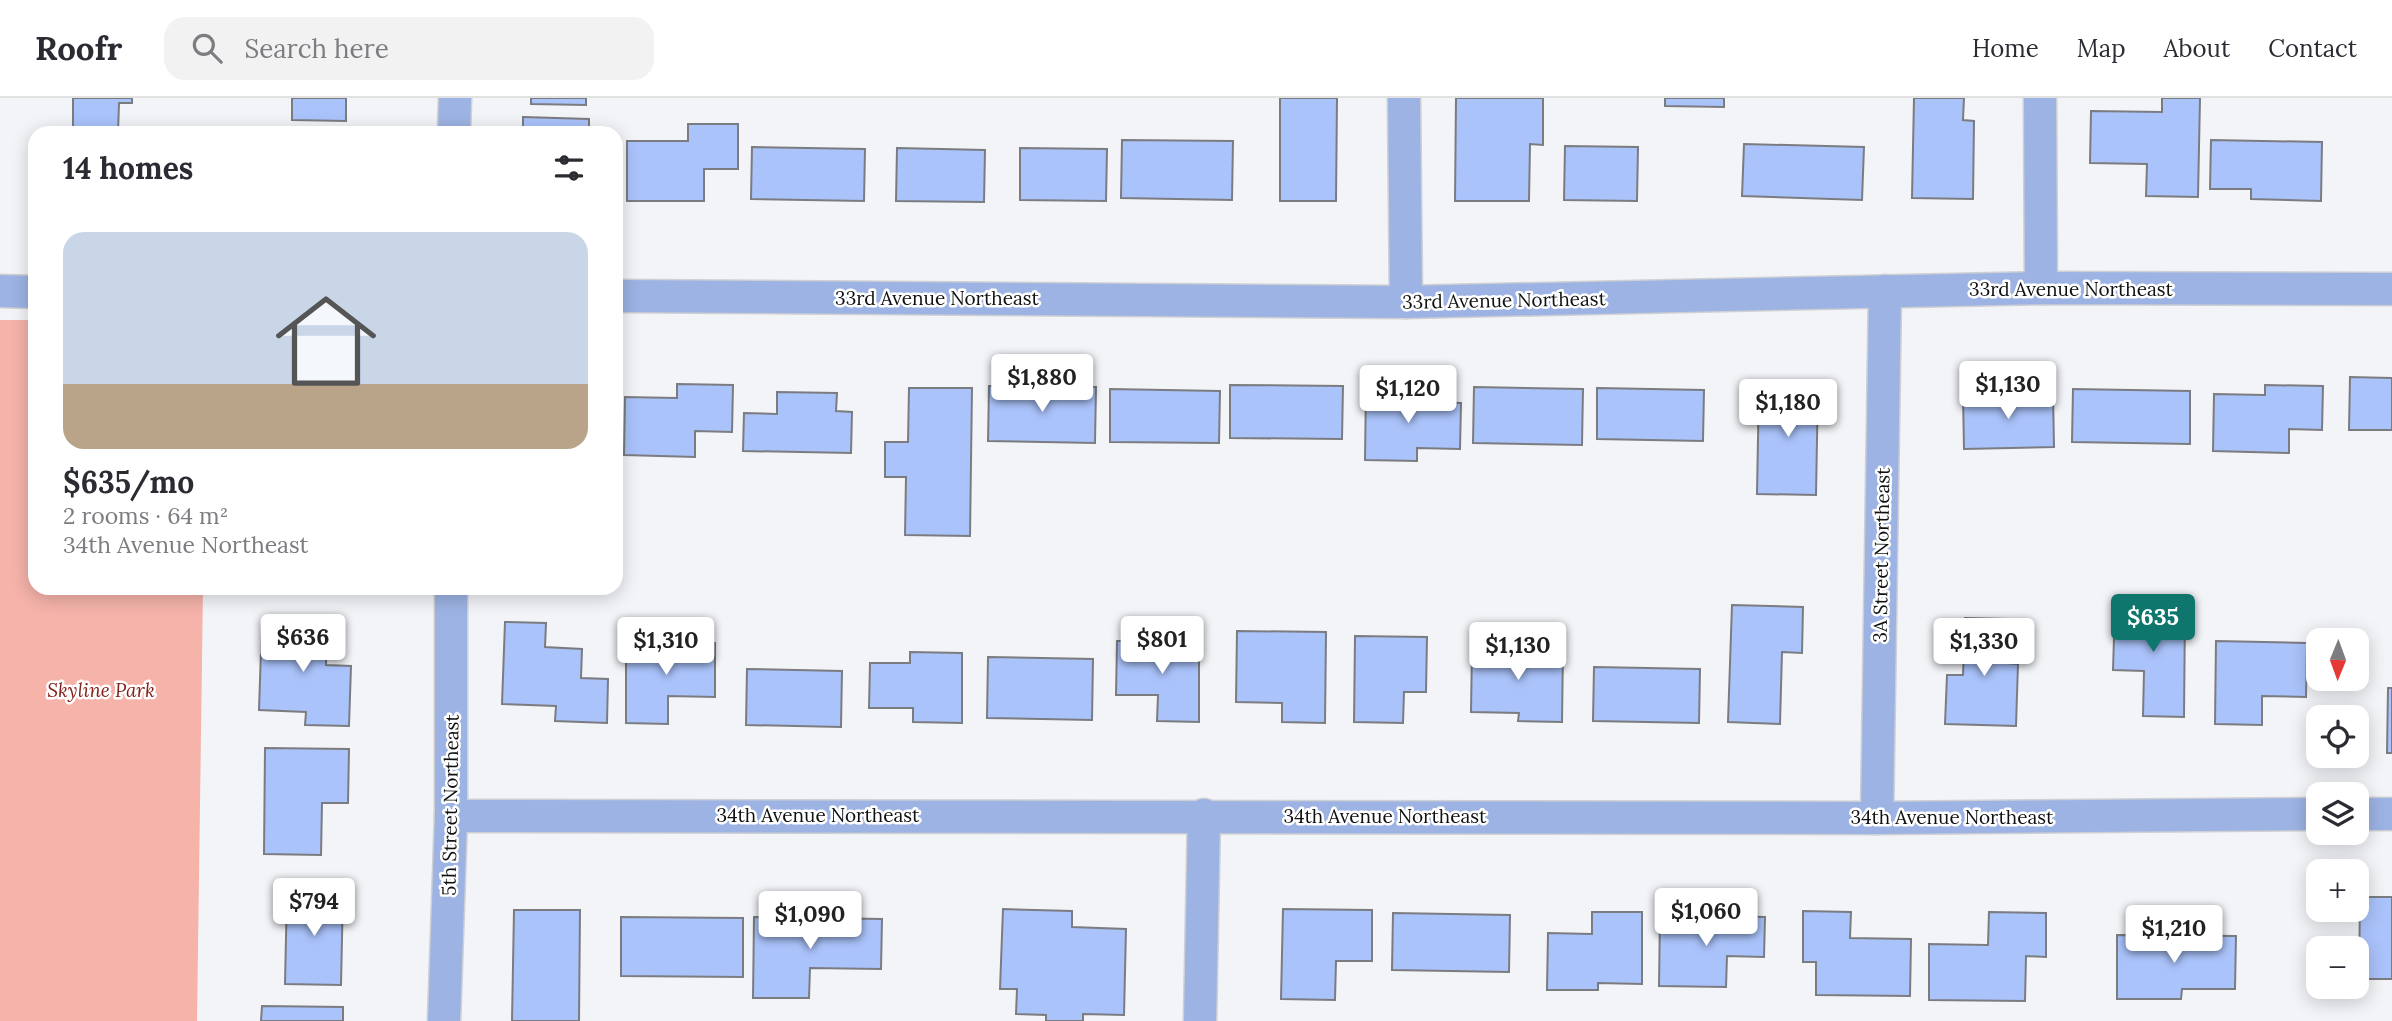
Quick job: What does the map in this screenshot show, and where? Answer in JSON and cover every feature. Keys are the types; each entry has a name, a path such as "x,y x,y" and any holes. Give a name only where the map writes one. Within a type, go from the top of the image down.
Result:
{"street":[{"path":"454,126 455,98"},
{"path":"1404,98 1406,302"},
{"path":"2040,98 2040,288"},
{"name":"33rd Avenue Northeast","path":"623,296 1406,302 2040,288 2392,289"},
{"path":"0,291 28,292"},
{"name":"3A Street Northeast","path":"1877,818 1885,291"},
{"name":"5th Street Northeast","path":"444,1021 451,816 451,595"},
{"name":"34th Avenue Northeast","path":"451,816 1877,818 2306,814"},
{"path":"2369,814 2392,814"},
{"path":"1200,1021 1203,815"}],"green space":[{"name":"Skyline Park","path":"0,320 28,320 28,595 203,595 197,1021 0,1021"}],"building":[{"path":"73,98 132,98 132,103 119,103 118,126 73,126"},
{"path":"292,98 346,98 346,121 292,120"},
{"path":"531,98 586,98 586,105 531,104"},
{"path":"1280,98 1337,98 1336,201 1280,201"},
{"path":"1456,98 1543,98 1543,145 1530,144 1529,201 1455,201"},
{"path":"1665,98 1724,98 1724,107 1665,106"},
{"path":"1914,98 1964,98 1963,120 1974,121 1973,199 1912,198"},
{"path":"2162,98 2200,98 2198,197 2146,196 2147,164 2090,163 2091,111 2162,112"},
{"path":"523,117 589,119 589,126 523,126"},
{"path":"688,124 738,124 738,169 704,169 704,201 627,201 627,141 688,141"},
{"path":"1122,140 1233,141 1232,200 1121,198"},
{"path":"2211,140 2322,142 2321,201 2251,199 2251,189 2210,189"},
{"path":"1744,144 1864,147 1862,200 1742,196"},
{"path":"1565,146 1638,147 1637,201 1564,200"},
{"path":"752,147 865,149 864,201 751,199"},
{"path":"897,148 985,150 984,202 896,201"},
{"path":"1020,148 1107,149 1106,201 1020,200"},
{"path":"2350,377 2392,378 2392,430 2349,430"},
{"path":"1759,383 1818,384 1816,495 1757,494"},
{"path":"677,384 733,385 732,432 695,431 695,457 624,455 625,397 677,398"},
{"path":"1230,385 1343,386 1342,439 1230,438"},
{"path":"2265,385 2323,386 2322,430 2289,429 2289,453 2213,451 2214,394 2265,395"},
{"path":"989,386 1096,387 1095,443 988,441"},
{"path":"1366,387 1417,388 1416,402 1461,403 1460,449 1417,448 1417,461 1365,460"},
{"path":"1474,387 1583,389 1582,445 1473,443"},
{"path":"909,388 972,388 970,536 905,535 906,477 885,477 885,442 908,442"},
{"path":"1597,388 1704,390 1703,441 1597,439"},
{"path":"1110,389 1220,391 1219,443 1110,442"},
{"path":"2073,389 2190,391 2190,444 2072,442"},
{"path":"777,392 837,393 836,411 852,412 851,453 743,451 744,413 777,414"},
{"path":"2053,394 2054,447 1964,449 1963,395"},
{"path":"1732,605 1803,607 1802,653 1782,652 1780,724 1728,722"},
{"path":"2115,605 2185,607 2184,717 2143,716 2144,671 2113,670"},
{"path":"1965,618 2008,619 2007,663 2018,664 2016,726 1945,724 1947,675 1963,675"},
{"path":"262,621 327,623 326,665 351,666 349,726 305,725 306,712 259,710"},
{"path":"505,622 546,623 545,647 582,649 581,678 608,679 607,723 555,721 556,706 502,704"},
{"path":"1237,631 1326,632 1325,723 1282,722 1282,703 1236,702"},
{"path":"1355,636 1427,637 1426,692 1404,692 1403,723 1354,722"},
{"path":"1117,641 1199,641 1199,722 1157,721 1158,695 1116,695"},
{"path":"2216,641 2306,643 2306,697 2262,696 2262,725 2215,724"},
{"path":"626,642 715,643 715,697 668,696 668,724 626,723"},
{"path":"1472,646 1563,647 1562,722 1518,721 1519,713 1471,712"},
{"path":"910,652 962,653 962,723 913,722 913,708 869,708 870,663 910,663"},
{"path":"988,657 1093,659 1092,720 987,718"},
{"path":"1594,667 1700,669 1699,723 1593,721"},
{"path":"747,669 842,671 841,727 746,725"},
{"path":"2388,688 2392,688 2392,753 2387,753"},
{"path":"265,748 349,749 348,803 322,803 321,855 264,854"},
{"path":"287,890 343,891 341,985 285,984"},
{"path":"2369,897 2392,897 2392,979 2369,979 2369,936 2360,936 2360,922 2369,922"},
{"path":"1003,909 1072,911 1072,927 1126,929 1124,1015 1083,1014 1083,1021 1046,1021 1046,1015 1016,1014 1017,989 1000,989"},
{"path":"1283,909 1372,910 1372,961 1336,961 1335,1000 1281,999"},
{"path":"514,910 580,910 579,1021 512,1021"},
{"path":"1803,911 1851,912 1850,938 1911,939 1910,996 1816,995 1816,962 1803,962"},
{"path":"1592,912 1642,912 1642,984 1598,983 1598,990 1547,990 1548,933 1592,934"},
{"path":"1989,912 2046,913 2046,957 2026,956 2025,1001 1929,1000 1929,944 1988,945"},
{"path":"1393,913 1510,915 1509,972 1392,970"},
{"path":"1660,915 1765,917 1764,957 1727,956 1726,987 1659,986"},
{"path":"621,917 743,918 743,977 621,976"},
{"path":"754,917 882,919 881,969 810,968 809,998 753,998"},
{"path":"2117,935 2236,936 2235,989 2182,989 2181,999 2117,999"},
{"path":"262,1006 343,1007 343,1021 261,1021"}]}
